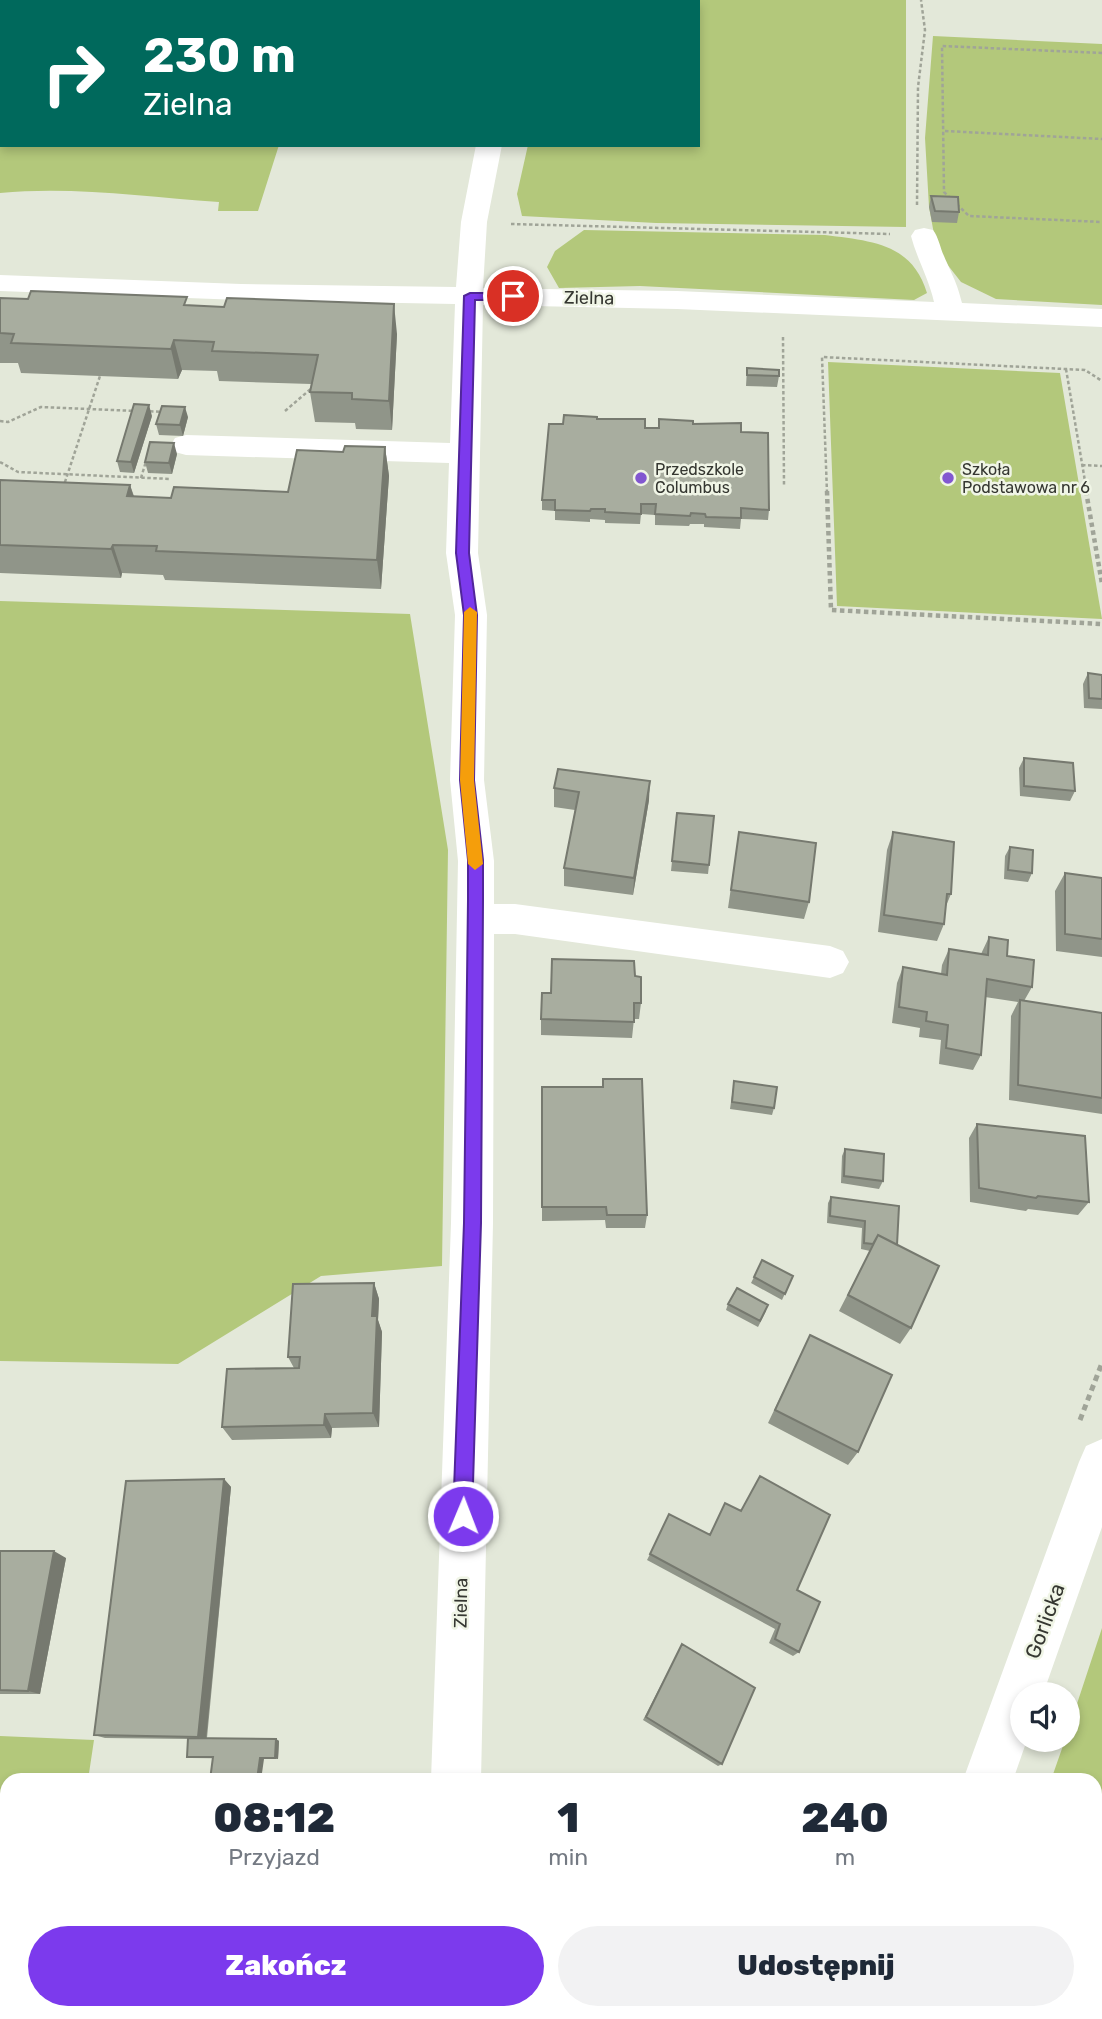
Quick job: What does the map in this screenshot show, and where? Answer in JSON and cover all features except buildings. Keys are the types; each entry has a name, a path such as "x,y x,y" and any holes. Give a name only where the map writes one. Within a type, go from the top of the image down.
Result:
{"street":[{"path":"0,283 241,292 470,296 474,222 489,147"},
{"path":"924,236 930,256 943,277 950,311"},
{"name":"Zielna","path":"456,1773 472,1223 475,919 475,860 467,780 471,615 462,553 470,296 783,304 1102,318"},
{"path":"186,445 410,454 466,453"},
{"path":"475,919 515,919 830,962"},
{"name":"Gorlicka","path":"991,1773 1102,1462"}],"path":[{"path":"249,0 325,0"},
{"path":"358,0 376,0"},
{"path":"516,224 924,236 917,205 918,87 925,30 921,0"},
{"path":"1102,53 942,46 944,192 969,216 1102,222"},
{"path":"945,131 1102,139"},
{"path":"783,304 784,485"},
{"path":"1102,381 1085,370 822,358 831,610 1102,624"},
{"path":"1066,369 1102,584"},
{"path":"60,498 100,376"},
{"path":"279,416 314,387"},
{"path":"0,428 8,422"},
{"path":"1082,465 1102,466"}],"green space":[{"path":"700,0 906,0 906,227 656,223 522,216 517,194 528,147 700,147"},
{"path":"933,36 1102,44 1102,305 996,299 961,282 943,259 936,245 929,207 925,138"},
{"path":"0,147 278,147 258,211 218,211 219,202 110,193 0,193"},
{"path":"584,230 825,235 858,240 888,247 900,254 920,276 927,293 914,300 640,286 559,288 547,267 555,251"},
{"path":"828,362 1060,373 1102,619 837,606"},
{"path":"0,601 410,614 448,850 442,1266 321,1276 178,1364 0,1361"},
{"path":"1102,1628 1102,1773 1053,1773 1061,1752 1080,1752 1080,1695"},
{"path":"0,1736 94,1740 89,1773 0,1773"}],"slow traffic":[{"path":"470,612 467,780 475,864"}],"place":[{"name":"Przedszkole Columbus","path":"641,478"},
{"name":"Szkoła Podstawowa nr 6","path":"948,478"}],"route":[{"path":"463,1516 472,1223 475,900 475,860 467,780 471,615 462,553 470,296 513,296"}]}
